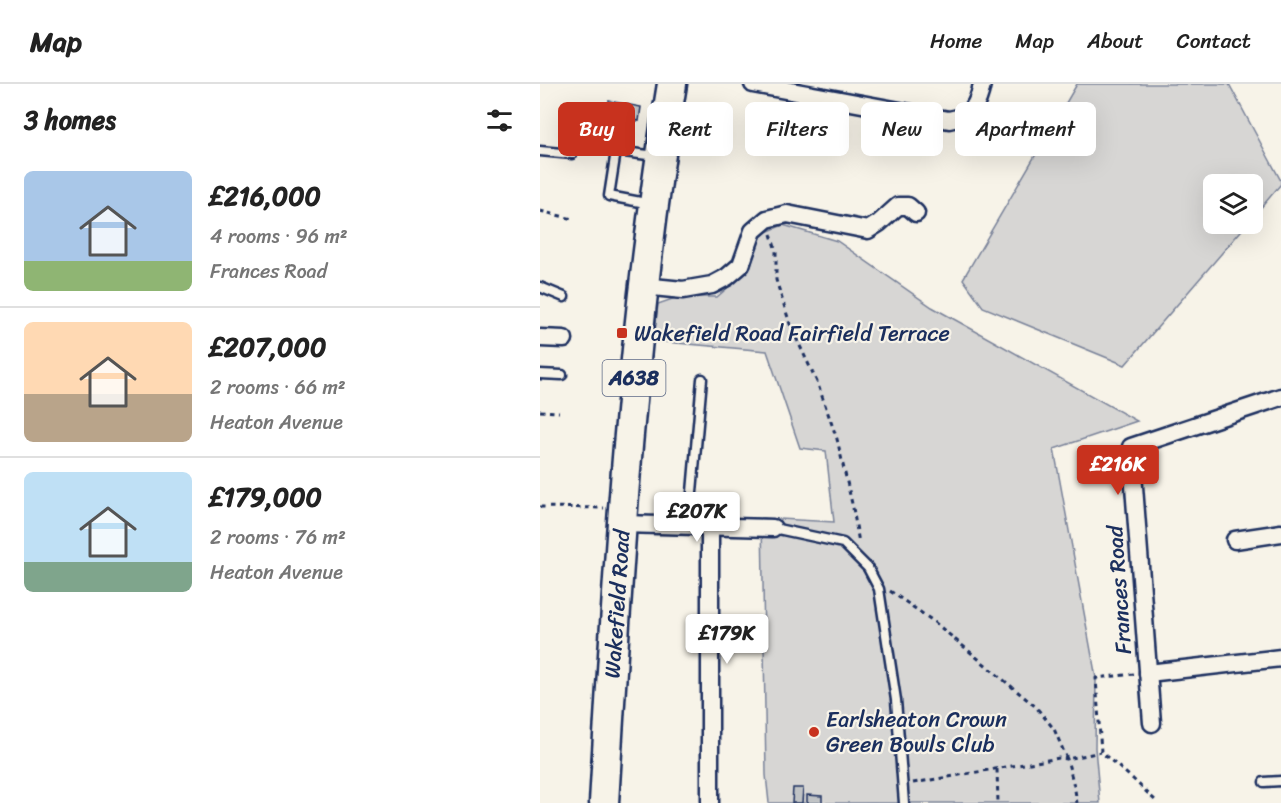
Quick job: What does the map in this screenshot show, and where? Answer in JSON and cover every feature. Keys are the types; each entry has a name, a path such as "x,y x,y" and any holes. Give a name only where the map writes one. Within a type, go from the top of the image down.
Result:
{"highway":[{"name":"Wakefield Road","path":"669,102 672,84"},
{"name":"Wakefield Road","path":"604,803 624,485 643,286 661,156"}],"street":[{"path":"753,84 950,120 961,118 974,109 982,84"},
{"path":"643,286 683,290 712,285 727,277 741,265 753,231 766,219 787,214 868,230 898,206 908,206 916,213"},
{"path":"540,338 564,339"},
{"name":"Frances Road","path":"1152,723 1131,447 1281,397"},
{"path":"623,516 689,526 773,528"},
{"path":"710,526 710,803"},
{"path":"1235,540 1281,533"},
{"name":"Frances Road","path":"1148,673 1281,658"}],"lane":[{"path":"540,151 558,153"},
{"path":"647,154 616,151 609,196 654,204"},
{"path":"540,287 564,297"},
{"path":"540,374 562,375"},
{"path":"689,526 702,379"},
{"path":"773,528 843,543 863,562 876,582 896,700 904,803"},
{"path":"1264,782 1281,781"}],"path":[{"path":"540,211 573,219"},
{"path":"766,219 776,251 776,280 791,327 817,382 837,440 863,562"},
{"path":"540,411 559,412"},
{"path":"540,507 623,516"},
{"path":"876,582 933,621 1036,707 1054,729 1066,759 1077,803"},
{"path":"1148,673 1095,678 1101,752 1158,803"},
{"path":"903,785 1101,752"},
{"path":"997,770 998,803"}],"shaded area":[{"path":"1077,84 1229,84 1281,181 1263,205 1263,174 1203,174 1203,234 1238,234 1125,365 983,307 963,279 1035,156 1096,156 1096,102 1066,102"},
{"path":"783,225 837,241 932,307 1137,421 1054,449 1096,678 1095,748 1100,803 769,803 766,775 762,518 834,522 826,451 800,448 767,351 654,341 658,304 678,297 717,297 751,267 759,235"}],"building":[{"path":"635,106 641,107 639,121 635,120"},
{"path":"793,788 803,788 802,803 792,803"},
{"path":"807,795 822,796 822,803 807,803"}],"place":[{"name":"Wakefield Road Fairfield Terrace","path":"622,333"},
{"name":"Earlsheaton Crown Green Bowls Club","path":"814,732"}]}
